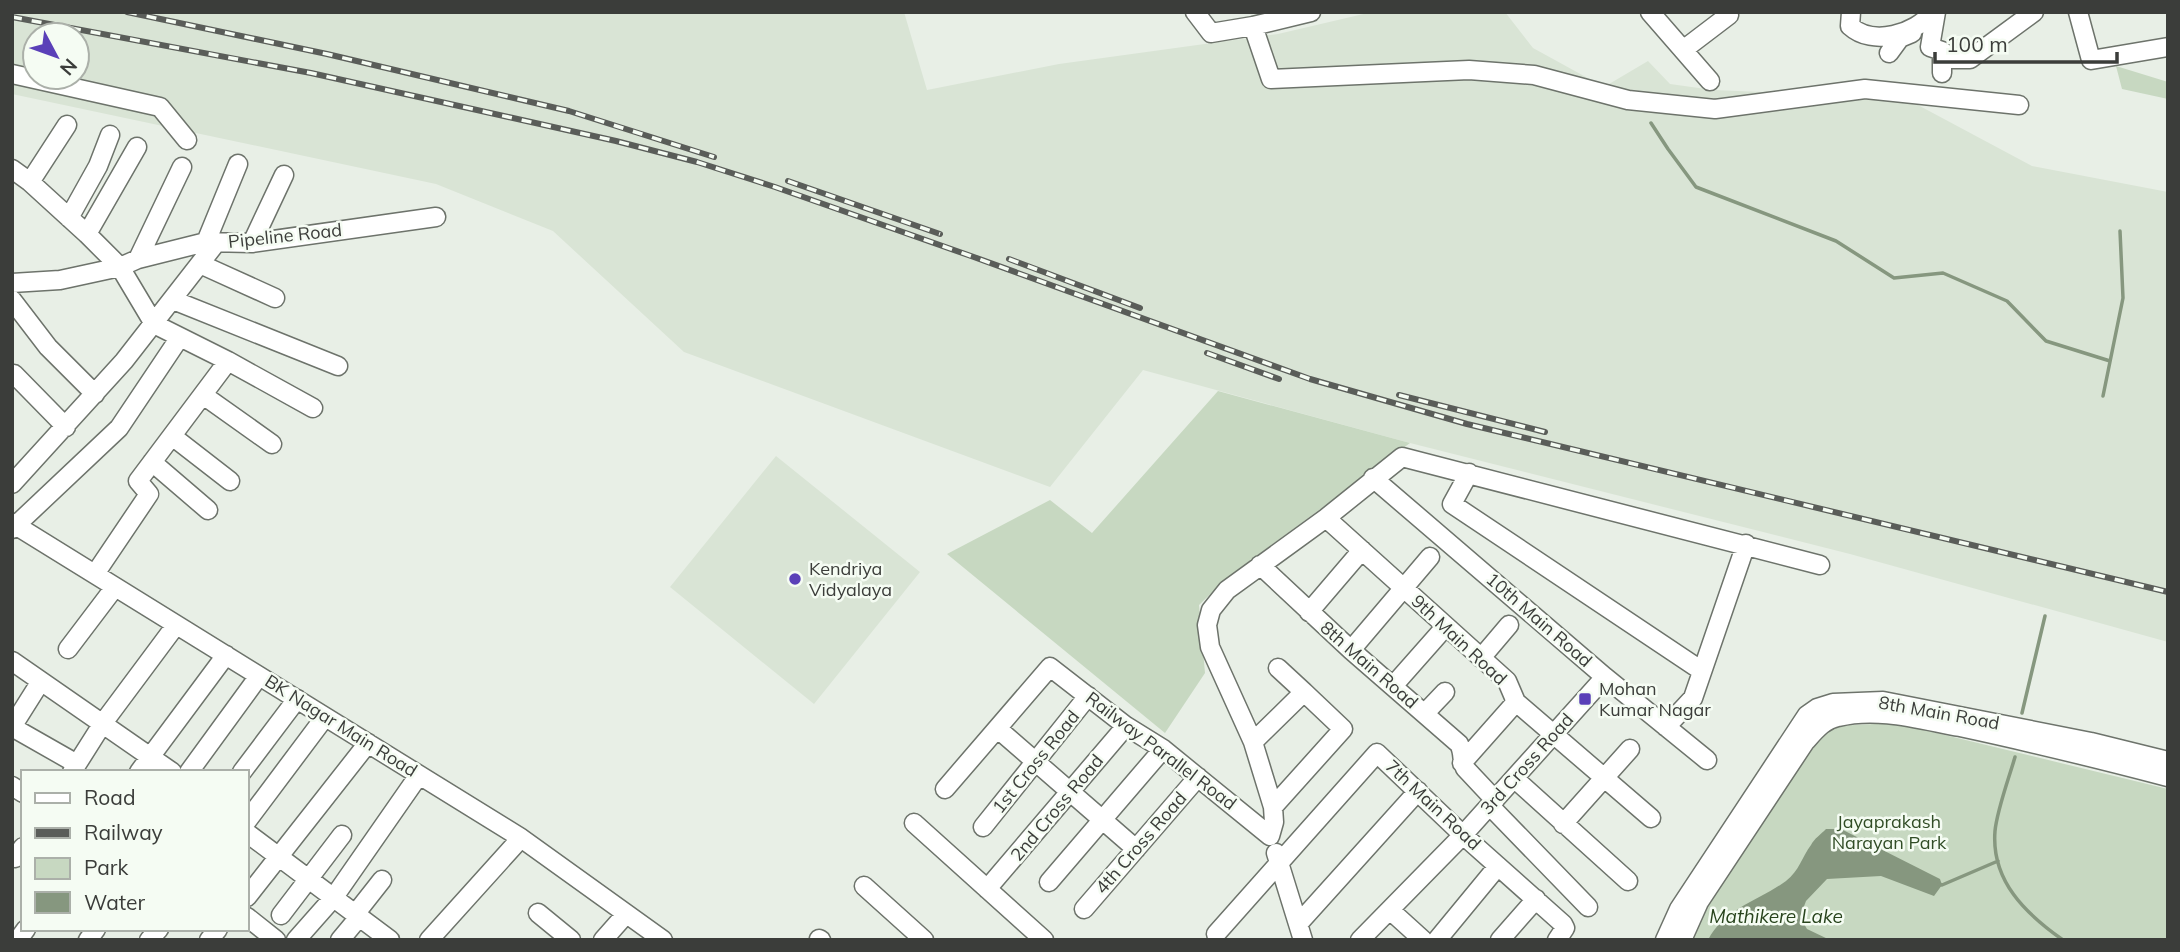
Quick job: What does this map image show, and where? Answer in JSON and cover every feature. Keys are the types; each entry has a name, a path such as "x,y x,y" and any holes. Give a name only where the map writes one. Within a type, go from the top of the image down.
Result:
{"street":[{"path":"1195,12 1211,33 1253,26 1280,16 1311,12"},
{"path":"1650,12 1710,81"},
{"path":"1851,12 1850,26 1857,32 1881,37 1910,30 1934,16"},
{"path":"1934,16 1930,47 1953,59 1970,60 2034,12"},
{"path":"2078,12 2091,60 2168,47"},
{"path":"1683,50 1729,15"},
{"path":"1889,53 1900,38 1934,16"},
{"path":"1253,26 1271,79 1469,70 1534,75 1628,100 1715,108 1865,89 2019,105"},
{"path":"1942,51 1942,73"},
{"path":"12,74 160,107 187,140"},
{"path":"30,182 67,125"},
{"path":"69,218 98,166 110,135"},
{"path":"88,234 137,147"},
{"path":"12,484 95,394 200,264 211,242 238,164"},
{"path":"138,259 182,167"},
{"path":"12,169 88,234 120,267 154,324 313,408"},
{"path":"252,243 284,175"},
{"name":"Pipeline Road","path":"12,283 60,280 211,242 252,243 436,216"},
{"path":"200,264 275,298"},
{"path":"12,300 48,347 95,394"},
{"path":"173,300 338,366"},
{"path":"13,526 119,428 180,337"},
{"path":"95,574 149,494 138,481 228,361"},
{"path":"14,374 66,427"},
{"path":"203,395 272,444"},
{"path":"172,436 230,481"},
{"path":"1301,932 1270,836 1274,822 1273,807 1253,742 1210,648 1208,625 1211,610 1227,590 1326,518 1402,457 1820,565"},
{"path":"152,462 208,510"},
{"path":"1469,473 1452,504 1702,671"},
{"name":"10th Main Road","path":"1373,478 1605,677 1707,760"},
{"name":"9th Main Road","path":"1326,518 1507,681 1516,702 1651,818"},
{"name":"BK Nagar Main Road","path":"13,526 521,838 663,940"},
{"path":"1666,727 1693,698 1746,544"},
{"path":"1309,612 1362,550"},
{"path":"1352,650 1430,557"},
{"name":"8th Main Road","path":"1260,565 1309,612 1459,744 1464,752 1462,763 1492,803 1588,907"},
{"path":"68,649 115,587"},
{"path":"41,681 12,727 75,768 103,723 176,625"},
{"path":"1481,658 1509,625"},
{"path":"1393,685 1446,626"},
{"path":"140,770 226,655"},
{"path":"12,661 169,770"},
{"name":"Railway Parallel Road","path":"998,729 1050,667 1126,726 1163,749 1270,836"},
{"path":"1273,807 1343,729 1278,668"},
{"path":"191,770 259,676"},
{"name":"3rd Cross Road","path":"1360,940 1463,835 1605,677"},
{"path":"1253,742 1304,692"},
{"path":"1425,713 1445,692"},
{"name":"1st Cross Road","path":"983,827 1088,696"},
{"path":"244,770 297,699"},
{"name":"8th Main Road","path":"1665,940 1679,909 1793,748 1807,715 1817,709 1833,704 1883,701 2091,742 2168,761"},
{"path":"1462,763 1516,702"},
{"path":"1682,940 1699,902 1793,748 1820,725 1837,717 1861,714 1899,715 2034,742 2168,777"},
{"path":"248,820 325,717"},
{"name":"2nd Cross Road","path":"987,889 1126,726"},
{"path":"945,789 998,729 1136,849"},
{"path":"248,896 369,744"},
{"path":"1049,882 1163,749"},
{"path":"1563,824 1630,750"},
{"name":"7th Main Road","path":"1280,861 1377,753 1463,835 1536,899 1561,934"},
{"path":"296,940 334,897 419,775"},
{"name":"4th Cross Road","path":"1084,909 1198,777"},
{"path":"1515,779 1628,881"},
{"path":"1301,932 1418,791"},
{"path":"914,823 1044,940"},
{"path":"248,834 390,940"},
{"path":"281,915 342,835"},
{"path":"429,940 521,838"},
{"path":"1216,934 1280,861"},
{"path":"1437,940 1498,866"},
{"path":"340,940 382,880"},
{"path":"864,886 923,940"},
{"path":"1500,940 1536,899"},
{"path":"1391,911 1423,940"},
{"path":"538,913 571,940"},
{"path":"603,940 626,914"},
{"path":"248,918 276,940"}],"shaded area":[{"path":"12,12 904,12 927,90 1059,64 1278,34 1372,12 1505,12 1533,48 1604,87 1648,61 1670,84 1713,90 1762,92 1836,86 1916,104 2032,166 2168,192 2168,642 1850,554 1410,443 1143,370 1050,487 684,352 553,231 436,184 12,94"},
{"name":"Kendriya Vidyalaya","path":"776,456 920,572 814,704 670,587"}],"green space":[{"path":"2116,66 2168,82 2168,99 2122,89"},
{"path":"1218,391 1410,443 1228,577 1199,605 1205,673 1165,733 947,554 1050,500 1092,533"},
{"name":"Jayaprakash Narayan Park","path":"1895,723 2168,789 2168,940 1691,940 1722,878 1806,747 1834,726"}],"water":[{"name":"Mathikere Lake","path":"1826,829 1841,829 1940,879 1942,885 1934,896 1881,876 1827,879 1806,901 1800,917 1807,929 1830,940 1708,940 1723,920 1786,881 1812,843"}],"waterway":[{"path":"1651,123 1696,187 1836,241 1894,278 1943,273 2007,301 2046,341 2110,361"},
{"path":"2103,396 2123,298 2120,231"},
{"path":"2022,713 2045,616"},
{"path":"2015,757 1996,823 1995,849 1999,865 2005,881 2024,907 2063,940"},
{"path":"1939,884 1998,861"}],"railway":[{"path":"127,12 327,54 569,111 714,157"},
{"path":"12,17 311,73 616,141 697,162 971,256 1310,379 1467,424 2168,592"},
{"path":"788,181 940,234"},
{"path":"1009,259 1140,308"},
{"path":"1207,353 1279,379"},
{"path":"1399,395 1545,432"}],"place":[{"name":"Kendriya Vidyalaya","path":"795,579"},
{"name":"Mohan Kumar Nagar","path":"1585,699"}]}
